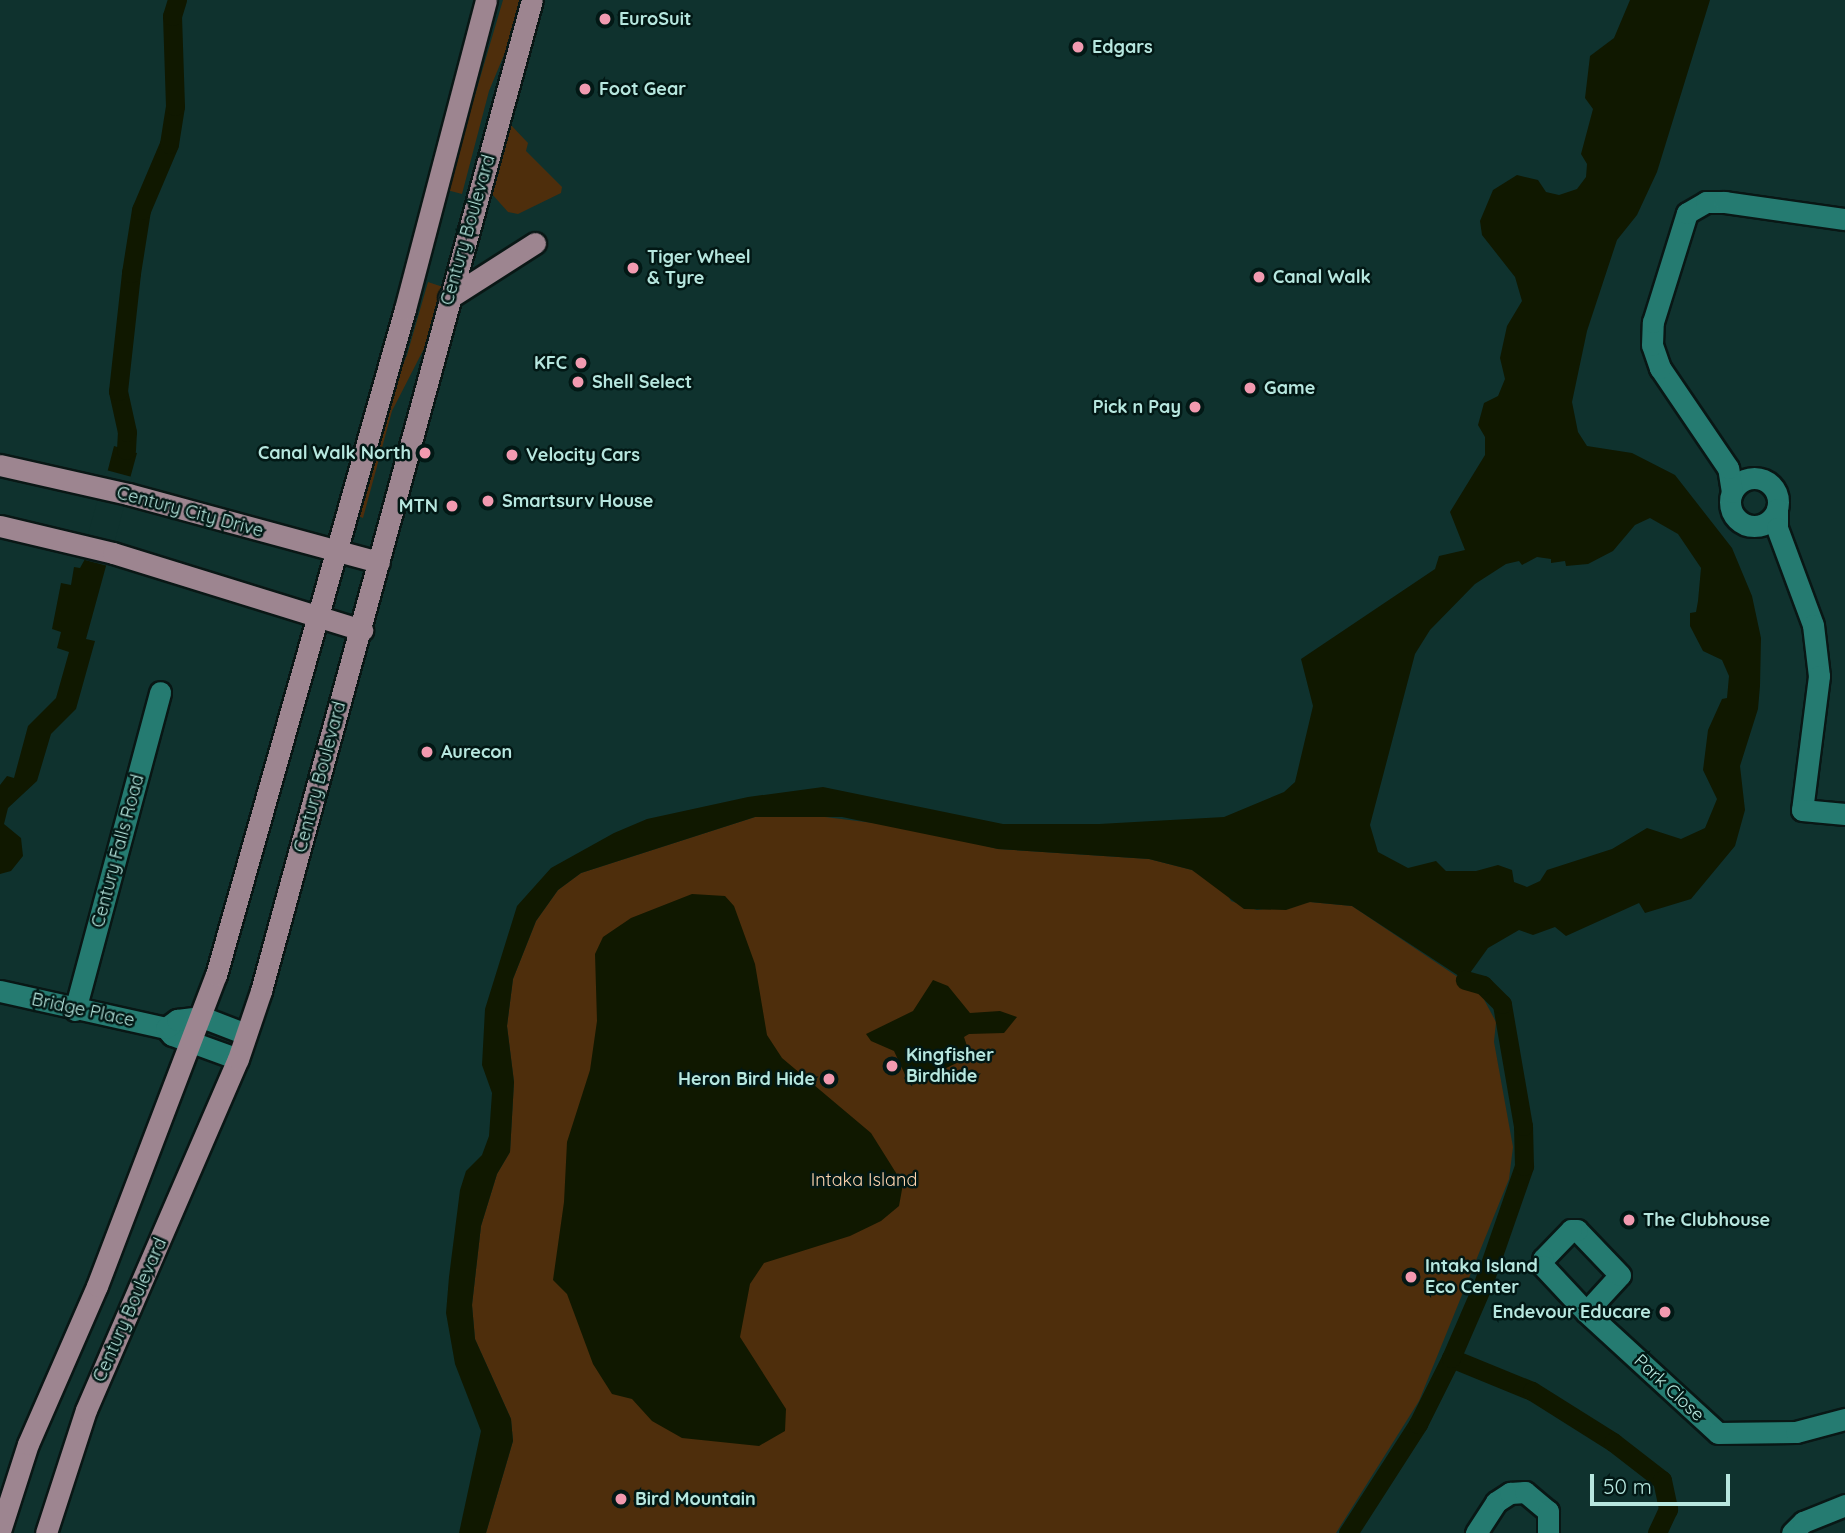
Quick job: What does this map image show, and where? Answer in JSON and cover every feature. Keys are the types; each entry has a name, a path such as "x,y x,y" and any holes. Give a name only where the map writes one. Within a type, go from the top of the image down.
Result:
{"main road":[{"path":"0,1531 28,1444 97,1286 202,1017 320,617 486,0"},
{"name":"Century Boulevard","path":"46,1533 86,1410 246,1034 362,630 449,298 532,0"},
{"path":"449,298 535,243"},
{"name":"Century City Drive","path":"0,466 128,494 379,562"},
{"path":"0,526 113,553 362,630"}],"street":[{"path":"1787,555 1755,525 1738,518 1731,508 1732,492 1728,468 1660,368 1652,345 1653,322 1687,213 1706,202 1725,202 1845,219"},
{"path":"1728,468 1773,487 1777,528 1813,625 1819,676 1802,810 1845,814"},
{"path":"1732,492 1741,482 1755,478"},
{"path":"1755,525 1768,521 1777,509"},
{"name":"Century Falls Road","path":"75,1010 160,692"},
{"name":"Bridge Place","path":"0,991 75,1010 166,1028 172,1035 237,1059"},
{"path":"202,1017 246,1034"},
{"name":"Bridge Place","path":"166,1028 177,1020 202,1017"},
{"name":"Park Close","path":"1586,1312 1718,1433 1796,1432 1845,1419"},
{"path":"1476,1533 1496,1502 1510,1493 1525,1492 1548,1511 1548,1533"},
{"path":"1792,1533 1803,1522 1845,1505"}],"green space":[{"path":"503,0 522,0 514,31 489,91 462,194 447,190"},
{"path":"509,123 528,143 526,151 562,187 561,193 518,214 508,212 491,193"},
{"path":"428,282 443,287 433,331 392,411 363,518 356,515 385,407 407,355"},
{"name":"Intaka Island","path":"801,814 914,828 998,849 1149,859 1192,870 1225,890 1231,901 1257,910 1310,902 1352,906 1480,992 1496,1022 1494,1042 1513,1147 1509,1179 1419,1401 1336,1533 486,1533 513,1441 511,1419 475,1339 472,1305 481,1226 497,1174 510,1152 514,1082 507,1026 513,979 536,921 558,890 581,873 755,817"}],"shaded area":[{"path":"1630,0 1710,0 1657,172 1637,215 1617,240 1587,331 1572,402 1578,432 1587,446 1632,453 1675,475 1732,548 1752,596 1761,638 1760,686 1758,709 1740,766 1745,810 1735,846 1691,899 1645,913 1639,903 1566,936 1555,927 1533,935 1519,930 1488,948 1465,980 1352,906 1310,902 1286,910 1244,909 1192,870 1149,859 998,849 842,817 755,817 581,873 558,890 536,921 513,979 507,1026 514,1082 510,1152 497,1174 481,1226 472,1305 475,1339 511,1419 513,1441 486,1533 459,1533 481,1431 455,1364 446,1313 449,1277 460,1190 466,1171 482,1155 489,1136 492,1093 482,1065 485,1009 517,906 551,868 614,833 647,819 748,797 823,787 1003,824 1099,824 1224,817 1284,792 1295,782 1313,706 1301,659 1435,569 1439,556 1465,550 1450,512 1485,455 1485,437 1478,425 1484,403 1498,396 1505,379 1500,358 1507,326 1522,301 1515,277 1482,235 1480,221 1493,190 1517,175 1538,180 1546,192 1559,195 1577,189 1586,177 1587,164 1581,154 1593,109 1585,98 1590,56 1614,38","holes":["1650,518 1678,534 1701,568 1696,612 1690,613 1690,626 1703,651 1722,660 1729,676 1727,698 1722,699 1708,730 1703,770 1717,799 1705,828 1681,839 1647,828 1612,849 1547,870 1540,881 1527,887 1514,882 1512,870 1498,865 1476,871 1446,871 1436,861 1408,868 1378,852 1370,825 1415,654 1430,630 1475,584 1506,564 1519,561 1522,565 1537,557 1551,559 1551,563 1565,561 1566,566 1588,564 1613,551 1635,525"]},
{"path":"114,446 137,453 86,639 95,641 76,709 51,734 37,781 8,808 4,824 21,838 23,856 11,871 0,874 0,785 7,776 14,778 28,726 56,698 69,652 57,648 61,632 52,629 61,583 71,585 74,567 80,568 85,559"},
{"path":"692,894 725,896 734,906 755,964 767,1035 782,1058 871,1133 903,1184 899,1206 881,1221 850,1236 764,1263 750,1284 740,1337 786,1409 785,1431 759,1446 682,1438 652,1421 632,1399 612,1394 593,1364 567,1294 553,1280 564,1202 567,1142 590,1070 597,1021 595,954 603,937 631,918"},
{"path":"933,980 948,986 970,1013 1000,1011 1017,1017 1004,1033 969,1034 964,1037 969,1052 963,1060 917,1082 908,1081 894,1051 871,1041 866,1034 913,1011"}],"pier":[{"path":"106,470 132,477 108,566 81,559"}],"waterway":[{"path":"126,450 127,432 118,391 131,273 141,210 169,144 175,106 172,16 177,0"},
{"path":"1348,1533 1418,1424 1451,1358 1483,1284 1524,1166 1523,1126 1502,1004 1483,985 1465,980"},
{"path":"1451,1358 1532,1391 1613,1442 1662,1480 1668,1509 1657,1533"}],"place":[{"name":"EuroSuit","path":"605,19"},
{"name":"Edgars","path":"1078,47"},
{"name":"Foot Gear","path":"585,89"},
{"name":"Tiger Wheel & Tyre","path":"633,268"},
{"name":"Canal Walk","path":"1259,277"},
{"name":"KFC","path":"581,363"},
{"name":"Shell Select","path":"578,382"},
{"name":"Game","path":"1250,388"},
{"name":"Pick n Pay","path":"1195,407"},
{"name":"Canal Walk North","path":"425,453"},
{"name":"Velocity Cars","path":"512,455"},
{"name":"Smartsurv House","path":"488,501"},
{"name":"MTN","path":"452,506"},
{"name":"Aurecon","path":"427,752"},
{"name":"Kingfisher Birdhide","path":"892,1066"},
{"name":"Heron Bird Hide","path":"829,1079"},
{"name":"The Clubhouse","path":"1629,1220"},
{"name":"Intaka Island Eco Center","path":"1411,1277"},
{"name":"Endevour Educare","path":"1665,1312"},
{"name":"Bird Mountain","path":"621,1499"}]}
